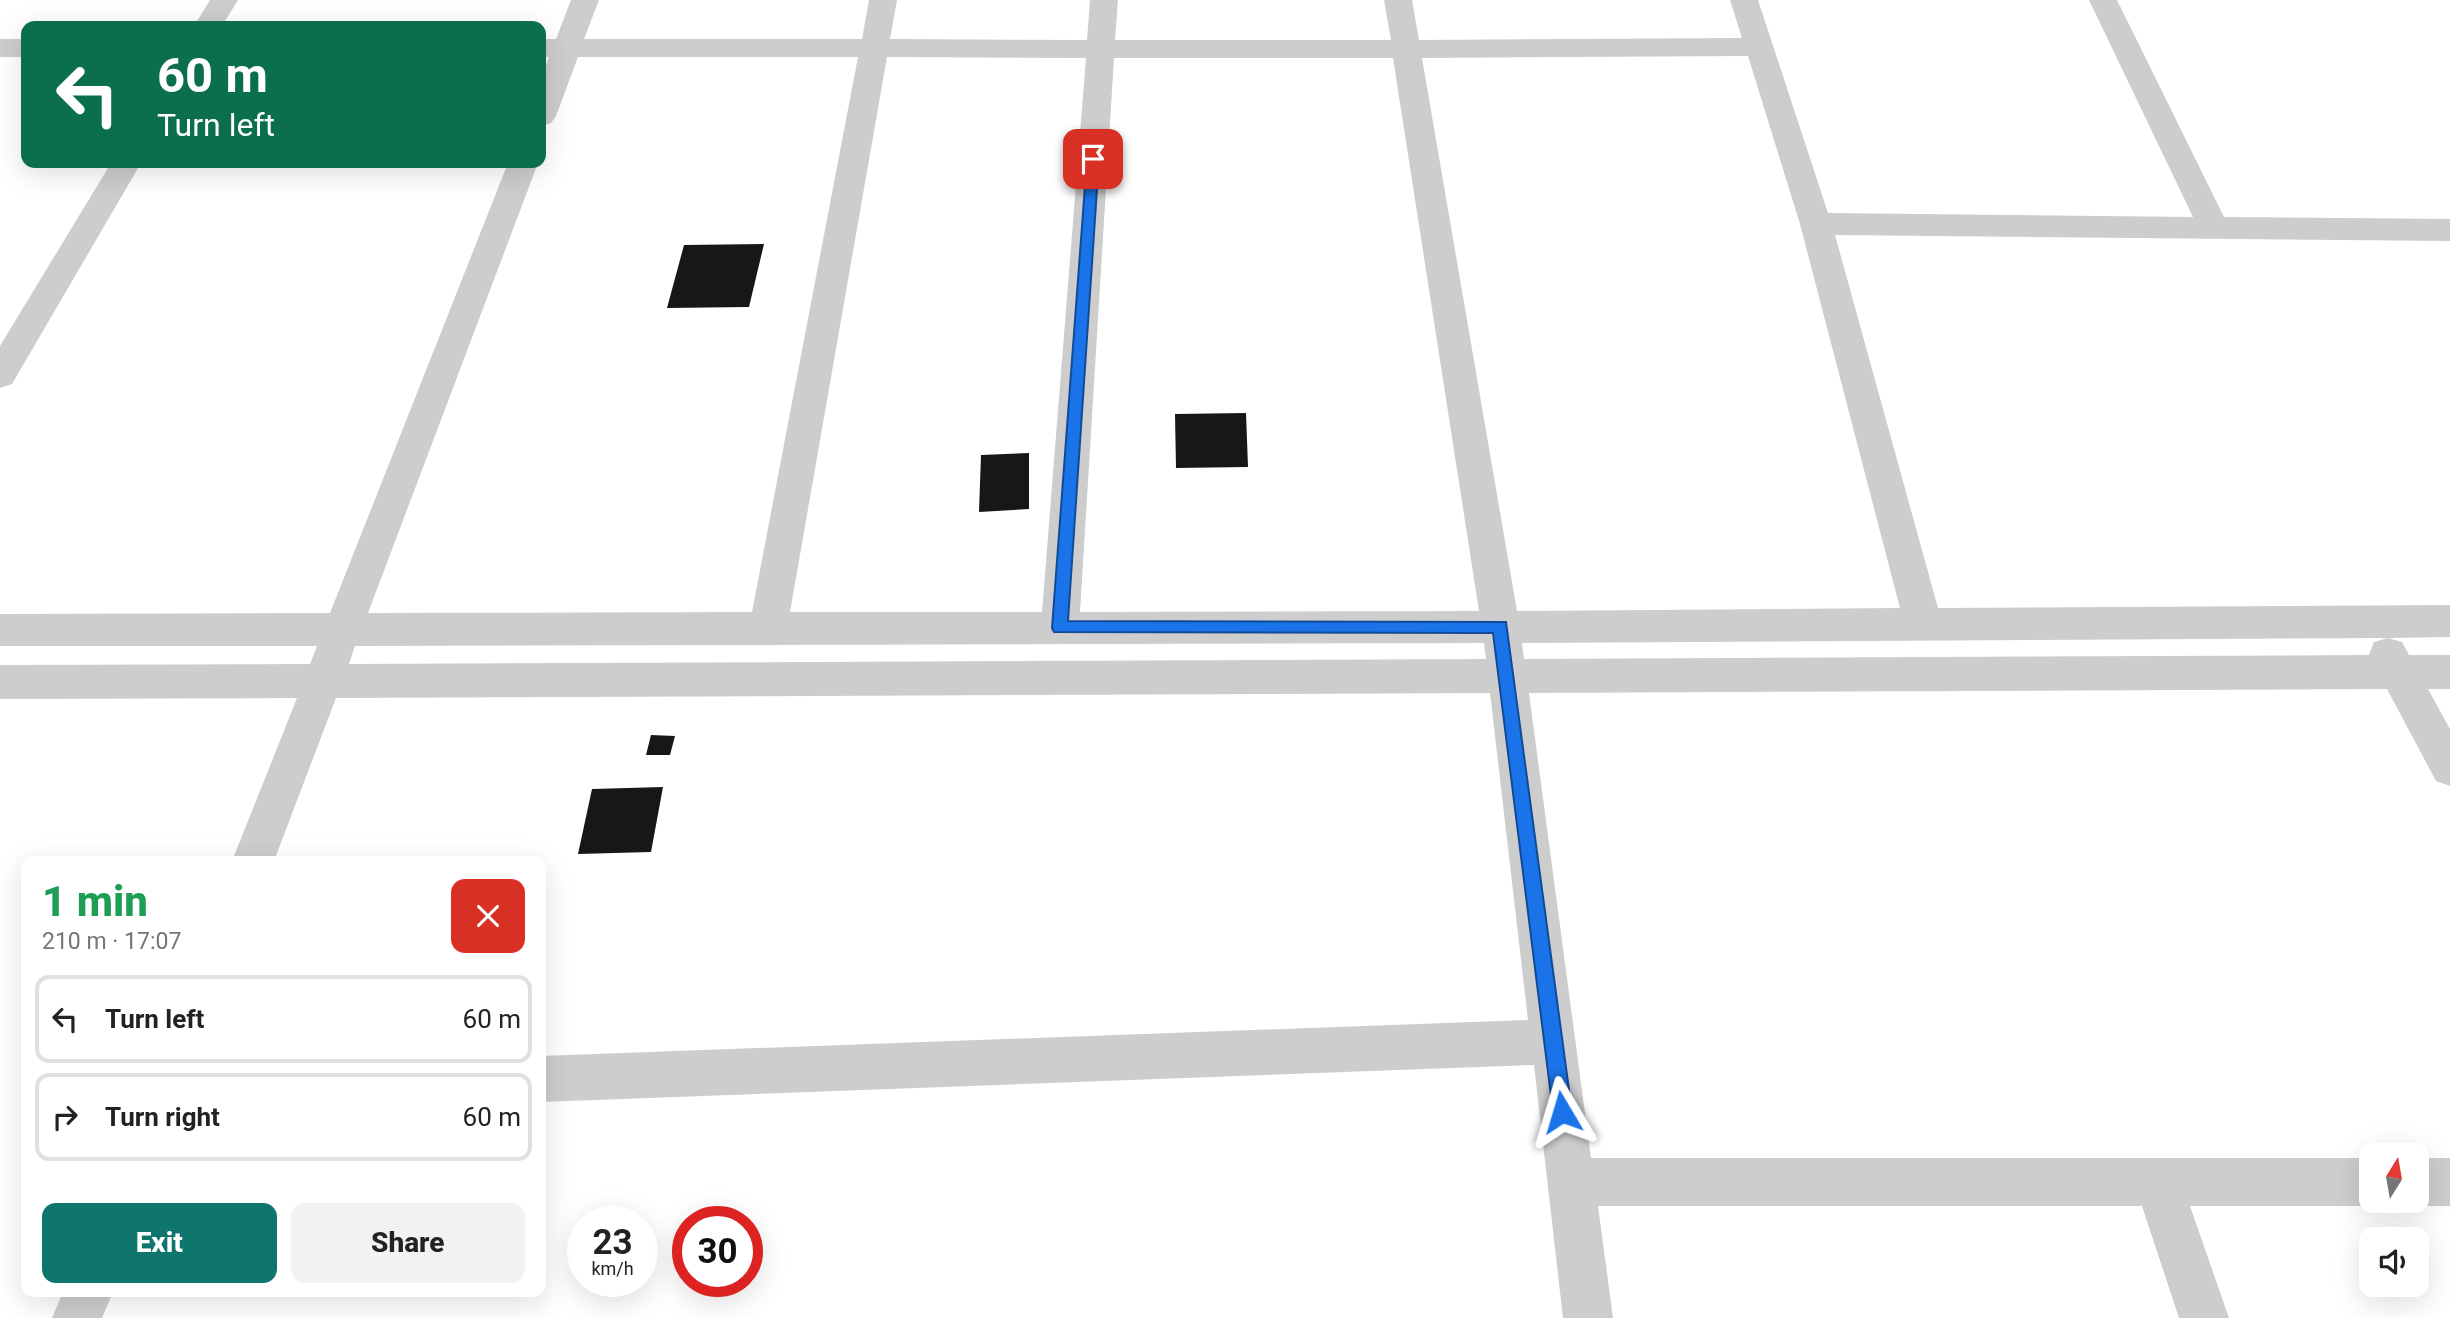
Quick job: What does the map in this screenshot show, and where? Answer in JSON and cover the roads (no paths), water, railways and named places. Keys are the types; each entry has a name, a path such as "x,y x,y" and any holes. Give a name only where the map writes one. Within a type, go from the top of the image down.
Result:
{"street":[{"path":"211,21 224,0"},
{"path":"546,90 554,48 585,0"},
{"path":"768,629 883,0"},
{"path":"1060,628 1104,0"},
{"path":"1398,0 1500,627 1588,1318"},
{"path":"1744,0 1816,224 1923,624"},
{"path":"2103,0 2214,228"},
{"path":"554,48 1407,50 1759,47"},
{"path":"0,48 21,48"},
{"path":"0,375 123,168"},
{"path":"255,856 521,168"},
{"path":"1816,224 2450,230"},
{"path":"2371,621 2450,768"},
{"path":"0,630 1500,627 2450,621"},
{"path":"0,682 2450,671"},
{"path":"546,1079 1553,1042"},
{"path":"1571,1182 2359,1182"},
{"path":"2158,1182 2204,1318"},
{"path":"2429,1182 2450,1182"},
{"path":"77,1318 86,1297"}]}
